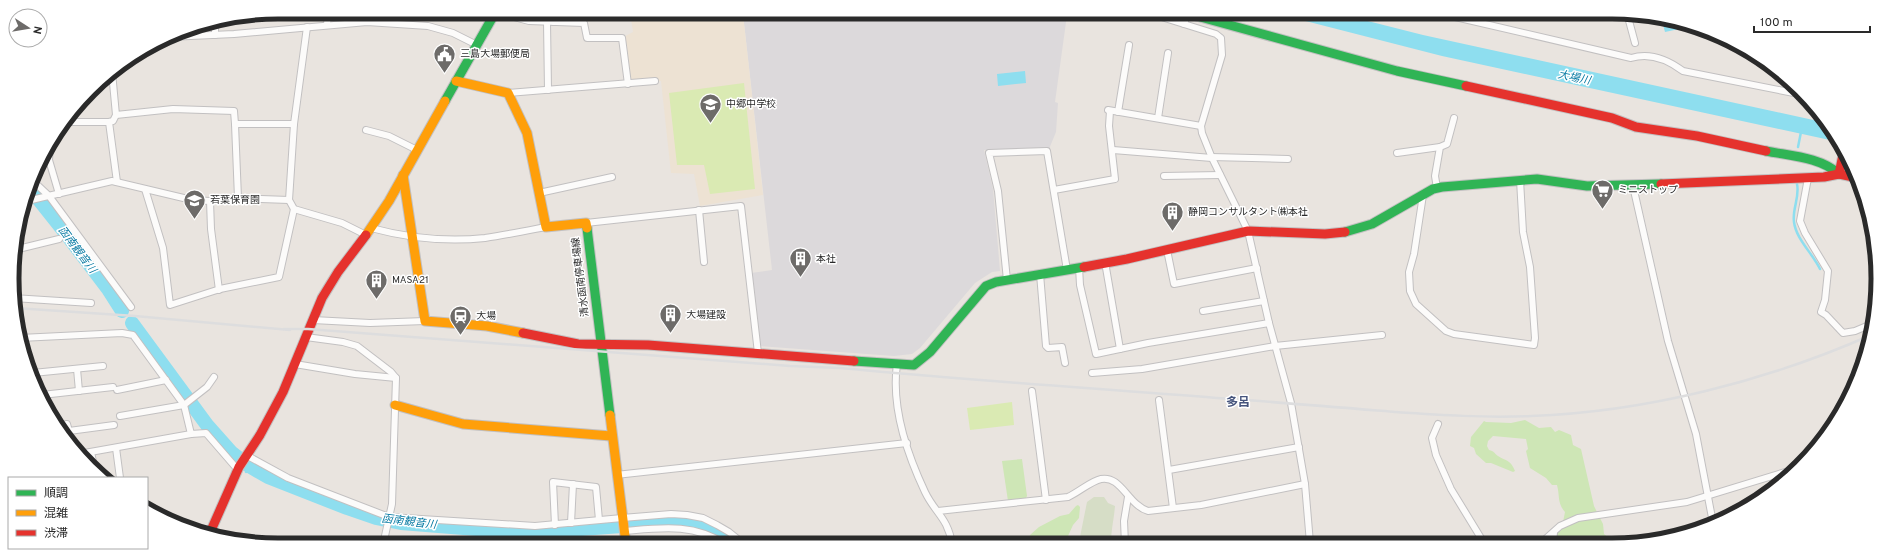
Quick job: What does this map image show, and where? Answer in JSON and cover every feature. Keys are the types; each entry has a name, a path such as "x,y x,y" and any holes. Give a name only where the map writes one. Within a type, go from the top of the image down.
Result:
{"street":[{"path":"327,19 327,25"},
{"path":"211,529 238,469 275,408 322,298 331,282 369,232 389,201 492,19"},
{"path":"522,19 529,21 584,23 587,38 622,38 628,84"},
{"path":"1168,19 1216,34 1221,38 1223,47 1213,92 1201,126 1202,133 1211,158 1248,231 1269,323 1291,403 1305,484 1310,538"},
{"path":"1184,24 1186,19"},
{"path":"1207,19 1397,72 1612,118 1643,129 1697,136 1820,162 1830,166 1839,174"},
{"path":"1465,19 1630,58 1642,54 1669,61 1683,71 1793,93"},
{"path":"1629,20 1635,43"},
{"path":"186,36 366,22 428,26 453,33 477,45"},
{"path":"547,22 548,90"},
{"path":"215,27 215,35"},
{"path":"145,189 163,248 169,305 219,290 280,276 294,210 289,200 294,124 307,27"},
{"path":"1118,112 1129,45"},
{"path":"1158,118 1168,53"},
{"path":"72,122 109,122 113,120 116,115 113,79"},
{"path":"456,81 508,93 655,81"},
{"path":"294,210 369,232 413,237 483,238 546,227 527,133 508,93"},
{"path":"116,115 173,109 234,111 238,198"},
{"path":"1054,190 1115,179 1113,150 1109,126 1109,111 1201,126"},
{"path":"1397,153 1440,147 1447,144 1454,118"},
{"path":"109,122 117,182"},
{"path":"235,124 294,124"},
{"path":"366,130 389,136 417,150"},
{"path":"1437,188 1435,176 1440,147"},
{"path":"1113,150 1211,158 1288,159"},
{"path":"1007,280 998,191 988,153 1047,151 1067,270"},
{"path":"49,158 59,194"},
{"path":"1839,174 1842,160"},
{"path":"313,320 370,323 425,321 461,323 569,343 648,345 914,365 930,352 986,286 1007,280 1079,268 1167,250 1248,231 1325,234 1350,230 1372,224 1437,188 1520,180 1548,180 1587,186 1632,186 1808,178 1839,174 1850,176"},
{"path":"403,175 425,321"},
{"path":"1164,176 1220,175"},
{"path":"539,193 612,177"},
{"path":"1808,178 1800,220 1805,233 1828,271 1825,300 1821,312 1826,315 1843,333 1855,331 1867,326"},
{"path":"1423,195 1414,254 1409,272 1410,291 1416,304 1446,331 1454,334 1534,345 1535,338 1531,281 1523,232 1520,180"},
{"path":"31,200 108,182 117,182 192,200 210,201 238,198 289,200"},
{"path":"37,184 131,307"},
{"path":"1632,186 1668,341 1696,434 1712,517"},
{"path":"210,201 211,229 219,290"},
{"path":"586,223 742,206 758,353"},
{"path":"699,210 704,262"},
{"name":"清水函南停車場線","path":"546,227 586,223 611,436 625,538"},
{"path":"21,248 59,239"},
{"path":"1167,250 1174,284 1257,268"},
{"path":"1105,262 1120,349"},
{"path":"1079,268 1080,285 1096,354 1269,323"},
{"path":"1040,274 1046,346 1048,348 1062,347 1064,363"},
{"path":"20,298 91,303"},
{"path":"1203,311 1264,301"},
{"path":"26,338 130,333 185,404 191,434"},
{"path":"1092,373 1142,369 1275,346 1382,335"},
{"path":"306,337 343,342 357,346 391,372 396,378 393,486 384,538"},
{"path":"295,364 355,374 396,378"},
{"path":"897,364 896,388 906,443 926,494 947,525 950,538"},
{"path":"37,373 103,366"},
{"path":"77,369 79,391"},
{"path":"120,416 185,404 207,387 214,377"},
{"path":"46,394 115,389 166,380"},
{"path":"1032,391 1046,500"},
{"path":"1159,400 1173,508"},
{"path":"395,405 463,424 611,436"},
{"path":"64,425 68,424 69,431"},
{"path":"1438,424 1432,438 1436,455 1451,489 1481,538"},
{"path":"69,431 114,425"},
{"path":"86,453 191,434 206,433 238,469"},
{"path":"616,476 906,443"},
{"path":"1169,470 1299,447"},
{"path":"116,448 120,477"},
{"path":"91,452 93,460"},
{"path":"246,456 288,478 389,517 507,526 555,525 599,520 623,525 683,527 704,533 714,538"},
{"path":"1547,538 1564,523 1578,518 1674,504 1785,472"},
{"path":"938,511 1068,497 1080,492 1092,482 1102,479 1110,479 1117,482 1128,497 1140,508 1148,511 1201,505 1305,484"},
{"path":"555,525 553,482 596,487 599,520"},
{"path":"571,523 573,484"},
{"path":"1125,538 1124,520 1128,497"},
{"path":"683,527 684,517"},
{"path":"623,525 684,517 703,518 729,532 736,538"},
{"path":"1554,532 1554,538"}],"shaded area":[{"name":"中郷中学校","path":"631,19 744,19 763,195 700,206 694,174 671,173 661,81 631,82 622,38 633,32"},
{"path":"744,19 1066,19 1055,102 1058,103 1056,132 1049,149 984,150 993,189 1000,271 992,272 975,283 920,348 912,354 894,356 760,346 751,273 772,270"}],"green space":[{"path":"744,83 755,189 710,194 704,165 677,165 669,93"},
{"path":"1012,402 1014,425 970,430 967,408"},
{"path":"1525,420 1539,428 1551,427 1555,432 1559,430 1571,435 1573,445 1581,449 1594,506 1603,524 1604,534 1608,538 1556,538 1556,534 1562,527 1565,512 1562,509 1557,485 1552,485 1546,478 1530,468 1526,451 1528,449 1526,439 1493,436 1488,441 1487,446 1489,450 1508,461 1515,471 1513,472 1491,463 1486,463 1476,454 1474,448 1470,446 1471,437 1484,421 1511,423"},
{"path":"1022,459 1027,496 1026,498 1008,501 1002,461"},
{"path":"1094,497 1104,497 1108,503 1115,506 1111,538 1080,538 1087,502"},
{"path":"1078,505 1080,507 1079,518 1073,525 1068,536 1064,538 1060,536 1057,538 1029,538 1030,535 1039,527 1060,516 1069,514"}],"water":[{"name":"大場川","path":"1298,19 1360,19 1423,35 1817,121 1831,140 1442,56"},
{"path":"1663,24 1679,28 1679,29 1665,32"},
{"path":"1025,71 1026,83 998,86 997,74"}],"waterway":[{"path":"1798,147 1801,132"},
{"path":"1797,184 1798,194 1794,212 1795,228 1820,269"},
{"name":"函南観音川","path":"34,193 108,289 122,311"},
{"name":"函南観音川","path":"132,323 207,425 231,452 249,466 268,477 347,508 376,518 401,523 527,533 676,522 707,528 723,534 728,538"},
{"name":"函南観音川","path":"246,472 249,466"}],"railway":[{"path":"21,308 135,316 290,330"},
{"path":"284,329 308,329 790,366 840,368 1395,412 1497,417 1574,413 1661,401 1748,380 1831,352 1864,338"}],"traffic: fast":[{"path":"445,101 492,19"},
{"path":"1208,19 1397,71 1466,86"},
{"path":"1766,151 1805,158 1823,164 1839,174"},
{"path":"1345,232 1372,224 1433,189 1442,187 1537,179 1587,186 1661,184"},
{"path":"587,228 610,415"},
{"path":"854,361 914,365 930,352 986,286 996,282 1084,267"}],"traffic: slow":[{"path":"456,81 508,93 527,133 546,227 586,223 587,228"},
{"path":"366,235 389,201 445,101"},
{"path":"403,175 425,321 487,326 523,333"},
{"path":"395,405 463,424 611,436"},
{"path":"610,415 625,538"}],"traffic: jam":[{"path":"1466,86 1612,118 1636,127 1697,136 1766,151"},
{"path":"1839,174 1842,160"},
{"path":"1661,184 1824,177 1839,174 1850,176"},
{"path":"1084,267 1127,259 1248,231 1325,234 1345,232"},
{"path":"212,529 239,467 260,435 283,392 322,298 338,272 366,235"},
{"path":"523,333 578,344 648,345 854,361"}],"place":[{"name":"三島大場郵便局","path":"444,74"},
{"name":"中郷中学校","path":"710,124"},
{"name":"ミニストップ","path":"1603,210"},
{"name":"若葉保育園","path":"195,220"},
{"name":"静岡コンサルタント㈱本社","path":"1172,232"},
{"name":"本社","path":"801,278"},
{"name":"MASA21","path":"376,300"},
{"name":"大場建設","path":"670,334"},
{"name":"大場","path":"461,336"}],"district":[{"name":"多呂","path":"1238,403"}]}
